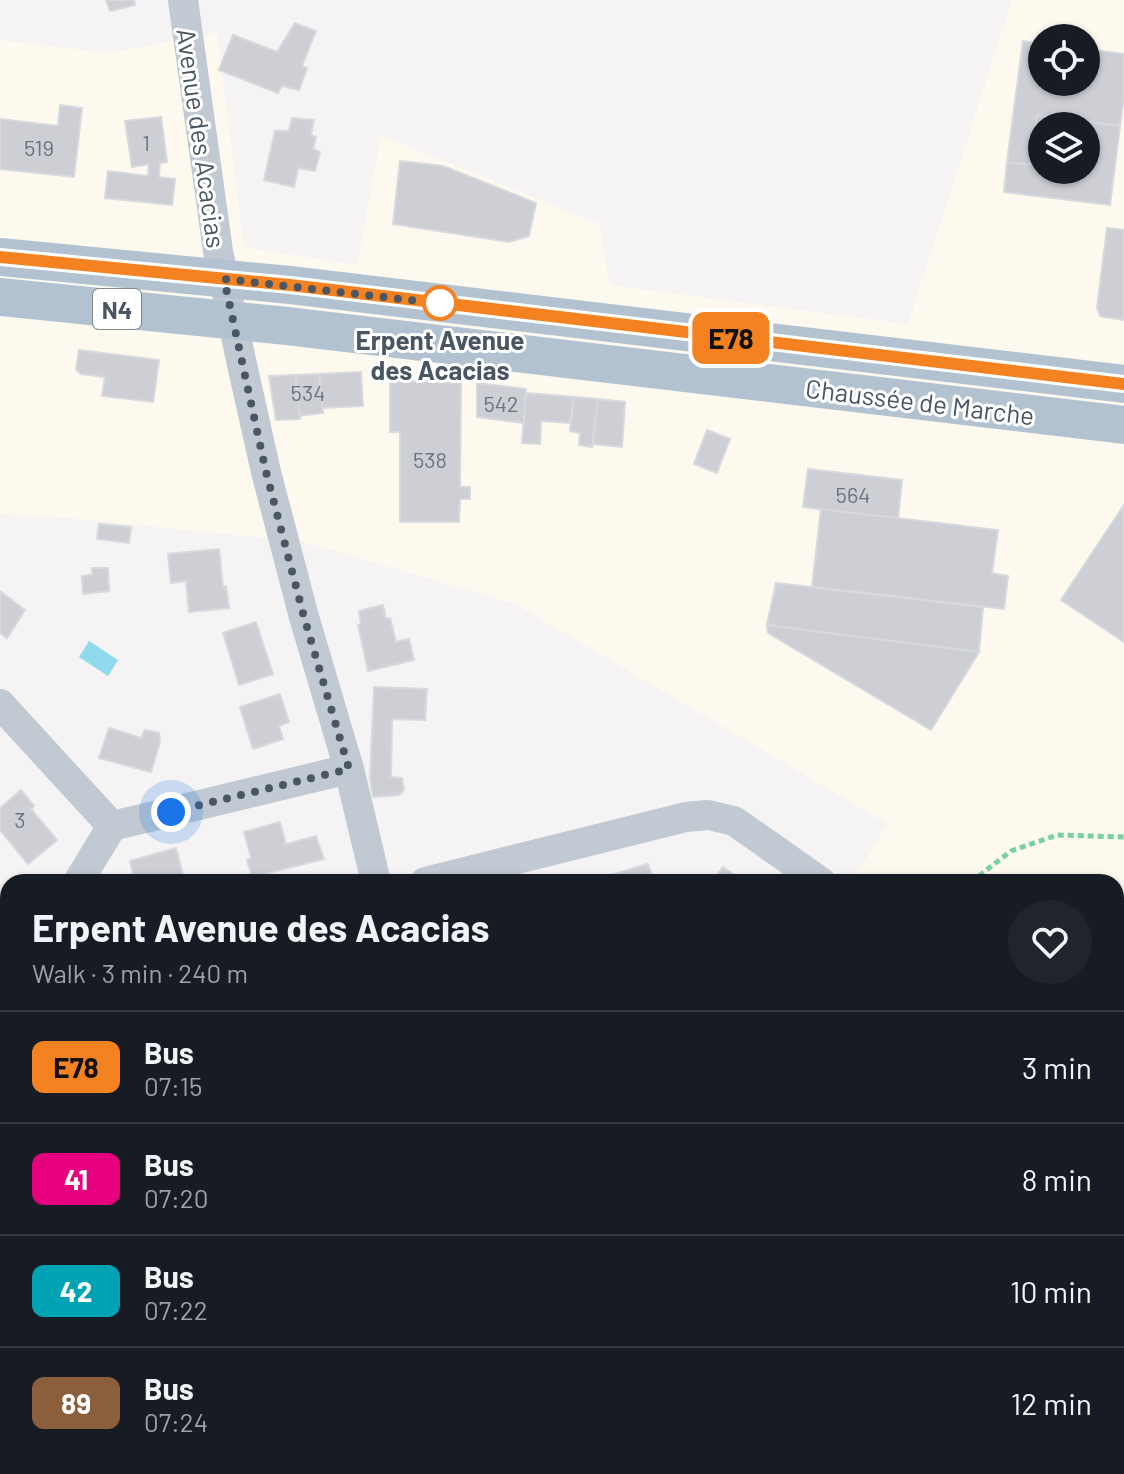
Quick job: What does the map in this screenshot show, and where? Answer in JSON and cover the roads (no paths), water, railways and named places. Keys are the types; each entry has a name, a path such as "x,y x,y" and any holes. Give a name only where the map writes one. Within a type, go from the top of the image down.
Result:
{"main road":[{"name":"Chaussée de Marche","path":"0,257 224,279 1124,384"},
{"name":"Chaussée de Marche","path":"0,297 1124,425"}],"street":[{"name":"Avenue des Acacias","path":"183,0 224,279 266,472 304,617 349,769 374,874"},
{"path":"0,704 112,826"},
{"path":"83,874 112,826 349,769"},
{"path":"457,874 686,817 708,815 734,821 810,874"}],"water":[{"path":"89,641 118,660 108,676 79,657"}],"place":[{"name":"Erpent Avenue des Acacias","path":"440,303"}]}
